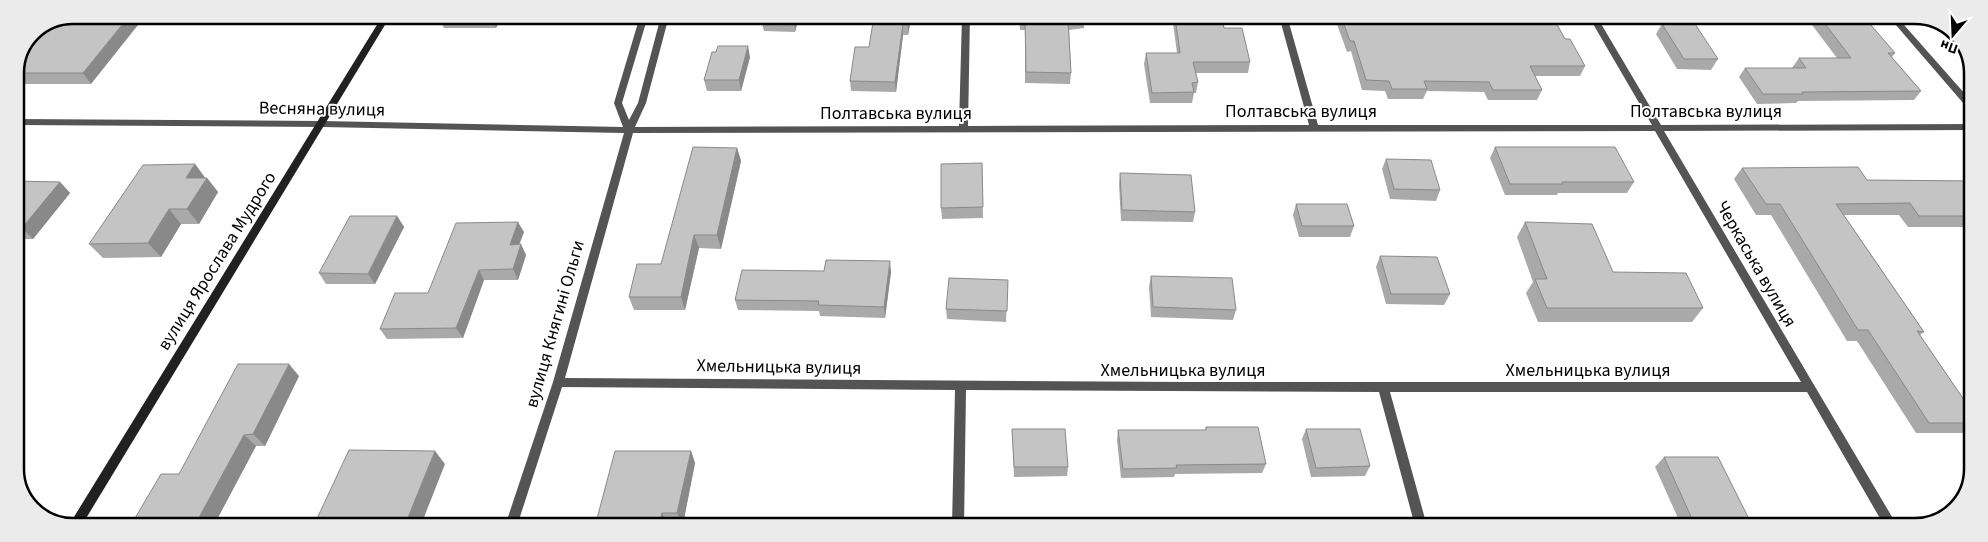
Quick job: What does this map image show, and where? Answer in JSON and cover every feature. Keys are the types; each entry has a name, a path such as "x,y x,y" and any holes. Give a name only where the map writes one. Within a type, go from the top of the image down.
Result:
{"main road":[{"name":"вулиця Ярослава Мудрого","path":"79,518 383,24"}],"street":[{"path":"629,130 618,103 642,24"},
{"name":"вулиця Княгині Ольги","path":"514,518 558,382 629,130 642,103 664,24"},
{"path":"963,129 966,24"},
{"path":"1285,24 1314,127"},
{"name":"Черкаська вулиця","path":"1597,24 1808,387 1887,518"},
{"path":"1899,24 1964,99"},
{"name":"Весняна вулиця","path":"24,122 322,124 629,130"},
{"name":"Полтавська вулиця","path":"629,130 1964,127"},
{"name":"Хмельницька вулиця","path":"558,382 1384,388 1808,387"},
{"path":"958,518 961,386"},
{"path":"1384,388 1419,518"}],"building":[{"path":"73,24 123,24 83,73 24,73 25,64 32,46 38,38 54,28"},
{"path":"873,24 903,24 895,82 850,81 855,47 869,47"},
{"path":"1025,24 1068,24 1071,73 1026,72"},
{"path":"1176,24 1223,24 1224,28 1242,28 1250,62 1193,62 1198,82 1192,83 1194,92 1152,93 1146,53 1180,53"},
{"path":"1344,24 1557,24 1565,39 1570,39 1585,66 1530,66 1542,90 1493,90 1489,82 1424,81 1427,89 1392,89 1389,81 1366,80 1354,41 1350,41"},
{"path":"1662,24 1695,24 1718,59 1684,59"},
{"path":"1825,24 1870,24 1895,53 1888,53 1921,91 1763,94 1745,68 1806,68 1799,58 1851,58"},
{"path":"718,46 748,46 739,80 704,80 712,52 716,52"},
{"path":"693,147 737,148 717,235 694,235 681,297 629,297 637,264 661,264"},
{"path":"1495,147 1615,147 1634,182 1510,184"},
{"path":"1386,159 1431,160 1440,190 1394,189"},
{"path":"982,163 983,207 941,208 941,164"},
{"path":"195,164 186,178 207,178 187,209 169,209 148,243 89,244 143,165"},
{"path":"1858,167 1867,180 1964,181 1964,216 1919,216 1910,203 1836,204 1924,332 1917,331 1964,400 1964,423 1929,423 1868,330 1858,330 1780,204 1766,204 1742,168"},
{"path":"1120,173 1191,175 1195,212 1122,210"},
{"path":"24,181 60,182 24,226"},
{"path":"1296,204 1347,204 1354,226 1302,226"},
{"path":"350,216 397,216 368,274 319,273"},
{"path":"518,222 510,245 521,244 513,269 479,270 456,328 380,329 395,293 428,293 456,223"},
{"path":"1525,222 1592,224 1613,272 1686,273 1703,308 1547,308 1535,279 1547,279"},
{"path":"1380,256 1437,257 1450,294 1391,294"},
{"path":"826,260 890,261 884,307 818,305 819,301 735,300 742,270 824,271"},
{"path":"1151,276 1232,278 1236,310 1153,307"},
{"path":"949,278 1008,280 1007,311 946,309"},
{"path":"238,364 289,364 253,434 244,435 199,518 135,518 161,474 179,474"},
{"path":"1206,427 1258,427 1266,464 1176,465 1177,468 1123,469 1118,430 1206,430"},
{"path":"1012,429 1065,429 1068,467 1014,467"},
{"path":"1306,429 1360,429 1370,466 1316,468"},
{"path":"349,450 435,451 408,518 317,518"},
{"path":"615,451 691,451 677,513 662,513 661,518 597,518"},
{"path":"1664,457 1718,457 1748,518 1692,518"}]}
